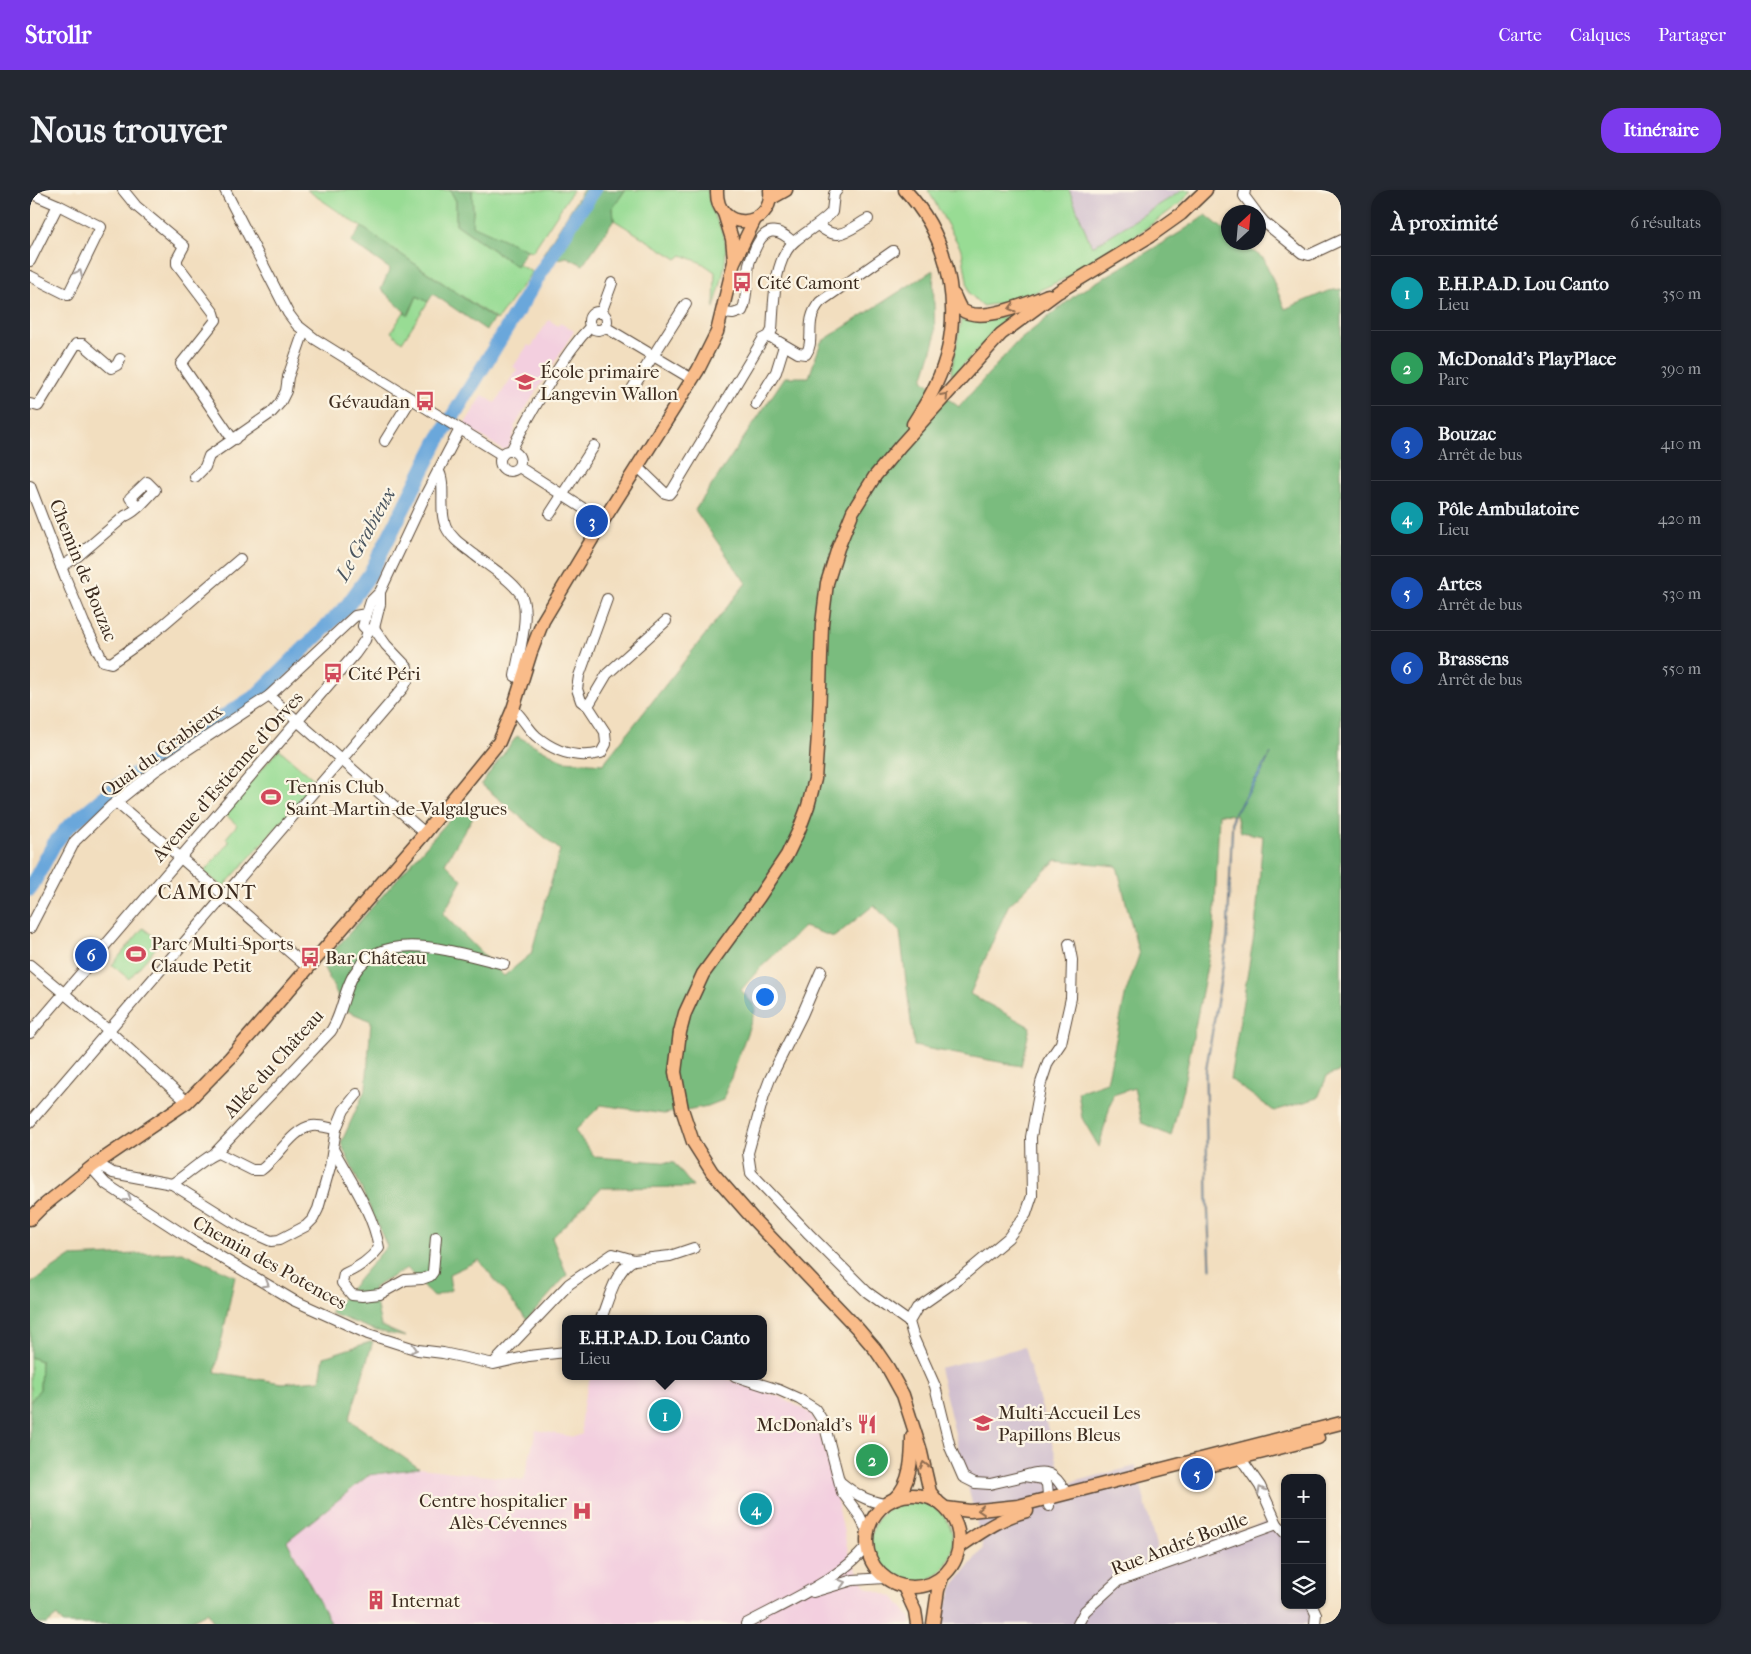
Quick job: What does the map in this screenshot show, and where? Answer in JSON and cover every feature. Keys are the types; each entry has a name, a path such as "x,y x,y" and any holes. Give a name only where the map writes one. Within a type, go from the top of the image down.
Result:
{"main road":[{"path":"717,190 719,206 724,213 732,239 734,262"},
{"path":"724,213 738,221 747,222 762,214 767,208 770,195 786,190"},
{"path":"933,1624 938,1590 942,1578 956,1558 959,1547 959,1533 954,1520 930,1492 920,1448 903,1394 875,1349 754,1220 712,1172 693,1142 682,1109 675,1072 680,1032 685,1013 703,974 787,855 808,806 815,779 822,624 827,583 838,548 854,510 875,476 1001,334 1058,292 1150,236 1181,214 1206,190"},
{"path":"901,445 936,384 949,339 953,309 951,288 939,244 930,225 908,193"},
{"path":"30,1219 93,1166 187,1102 230,1058 425,833 499,742 513,708 533,644 543,621 692,379 717,332 734,262 755,219"},
{"path":"951,288 960,307 976,315 1016,307 1058,292"},
{"path":"959,1547 983,1530 1014,1514 1048,1502 1341,1423"},
{"path":"912,1427 912,1453 908,1475 899,1495 874,1516 868,1531 867,1546 870,1558 884,1578 904,1587 924,1586 942,1578"},
{"path":"890,1501 917,1495 928,1497 942,1505 970,1511 1048,1502 1066,1493 1238,1452 1341,1432"},
{"path":"904,1587 915,1610 917,1624"}],"street":[{"path":"123,190 136,206 184,246 177,259 177,264 214,313 216,320 212,328 181,364 231,437 235,439"},
{"path":"225,190 288,313 304,331 458,428 507,453 520,457 519,467 514,471 504,470 500,465 507,453 528,416 578,339 591,326"},
{"path":"637,466 669,494 764,338 769,336 772,330 778,272 786,252 793,242 818,225 832,212 835,208 834,194 837,190"},
{"path":"1245,190 1244,196 1250,205"},
{"path":"30,193 102,227 68,295 30,276"},
{"path":"30,261 58,205"},
{"path":"818,225 828,233 836,235 868,219"},
{"path":"1266,224 1302,253 1308,255 1341,240"},
{"path":"723,313 733,314 742,311 749,261 764,234 774,231 780,232 793,242"},
{"path":"769,336 798,353 806,354 810,347 810,318 820,302 893,251"},
{"path":"594,312 606,320 604,326 598,330 591,326 589,320 594,312 612,284"},
{"path":"632,389 686,304"},
{"path":"604,326 692,379"},
{"path":"195,476 205,467 210,456 271,413 280,403 286,391 288,376 304,331"},
{"path":"30,404 38,406 76,344 83,344 111,368 117,365 120,358"},
{"path":"756,404 776,372 784,346"},
{"path":"385,440 411,399"},
{"path":"367,631 366,614 371,600 380,592 458,428"},
{"path":"550,514 594,446"},
{"path":"519,467 603,521"},
{"path":"438,470 442,475 442,505 445,525 452,537 514,587 524,600 525,618 515,676 522,680"},
{"name":"Chemin de Bouzac","path":"30,486 84,623 103,661 111,663 151,635 240,559"},
{"path":"61,567 78,556 138,506"},
{"path":"367,631 380,604 380,592"},
{"path":"513,708 535,735 563,753 588,756 601,753 606,744 605,732 588,706 581,700 577,689 579,676 607,599"},
{"name":"Quai du Grabieux","path":"30,928 75,841 116,802 155,771 269,696 355,616 366,614"},
{"path":"588,706 607,674 666,621"},
{"path":"30,1122 403,688 409,677 407,667 386,645 367,631 357,625 345,627"},
{"name":"Avenue d'Estienne d'Orves","path":"30,1033 355,654 367,631"},
{"path":"269,696 425,833"},
{"path":"116,802 308,968"},
{"path":"909,1322 918,1308 960,1278 1008,1238 1026,1214 1032,1196 1031,1136 1041,1083 1048,1062 1060,1043 1071,998 1072,960 1069,944"},
{"name":"Allée du Château","path":"172,1184 215,1153 332,1031 338,1020 346,989 361,963 370,956 392,947 418,946 504,964"},
{"path":"30,965 108,1030 187,1102"},
{"path":"821,971 764,1095 748,1153 752,1173 808,1234 867,1292 909,1322 914,1339 935,1386 950,1447 963,1477 975,1483 990,1484 1044,1472 1054,1475 1066,1493"},
{"path":"93,1166 103,1167 113,1173 172,1184 244,1229 271,1241 279,1240 306,1226 313,1219 318,1209 336,1129 344,1110 357,1094"},
{"path":"215,1153 224,1154 252,1170 261,1170 306,1127 314,1126 336,1129"},
{"path":"333,1149 359,1195 377,1233 379,1248 358,1267 344,1274 342,1283 352,1295 380,1294 405,1280 422,1279 430,1276 433,1272 436,1238"},
{"name":"Chemin des Potences","path":"93,1166 96,1173 106,1184 192,1240 301,1303 368,1334 418,1350 443,1353 494,1364 530,1356 562,1352"},
{"path":"603,1315 621,1272 628,1263 634,1260 670,1256 694,1248"},
{"path":"494,1364 569,1284 613,1254 634,1260"},
{"path":"748,1380 779,1390 815,1409 824,1423 842,1492 860,1515 868,1531"},
{"path":"1238,1452 1260,1486 1277,1524 1281,1528"},
{"path":"1024,1476 1043,1479 1047,1484 1048,1502"},
{"path":"839,1481 855,1494 870,1502 890,1501"},
{"name":"Rue André Boulle","path":"1078,1624 1085,1610 1118,1581 1277,1524"},
{"path":"746,1624 801,1596 857,1558 867,1546"},
{"path":"801,1596 853,1580 884,1578"},
{"path":"1314,1609 1316,1614 1315,1624"}],"shaded area":[{"path":"1069,190 1183,190 1092,247"},
{"name":"École primaire Langevin Wallon","path":"549,320 558,326 560,323 574,331 514,427 509,447 503,450 464,425 483,395 495,403 517,369 513,367 528,345 531,347"},
{"path":"1024,1347 1064,1484 1136,1466 1159,1558 1272,1520 1281,1533 1281,1609 1309,1609 1312,1624 942,1624 943,1614 954,1585 983,1548 939,1368"},
{"name":"Centre hospitalier Alès-Cévennes","path":"590,1380 730,1380 781,1397 812,1414 826,1452 849,1555 866,1587 894,1597 911,1618 911,1624 331,1624 287,1541 369,1475 419,1468 524,1480 536,1430 574,1437 582,1434 581,1420"}],"green space":[{"path":"307,190 450,190 456,201 456,224 516,266 518,264 532,272 497,320"},
{"path":"450,190 472,190 472,225 527,250 516,266 456,224 456,201"},
{"path":"472,190 573,190 533,251 471,225 473,212"},
{"path":"583,190 625,190 613,208 614,220 583,265 567,257 555,260 543,254"},
{"path":"625,190 708,190 710,205 723,235 726,249 723,275 714,308 715,272 702,263 682,255 677,259 614,220 613,208"},
{"path":"928,190 1069,190 1092,247 1183,190 1192,190 1182,202 1134,237 1066,278 1016,301 982,306 969,293 962,251"},
{"path":"1206,215 1221,227 1221,250 1252,250 1264,259 1285,309 1328,291 1341,289 1341,1071 1327,1076 1318,1098 1274,1111 1230,1079 1255,929 1263,836 1241,832 1236,815 1219,814 1214,931 1183,1088 1171,1136 1142,1123 1134,1088 1113,1095 1099,1147 1082,1118 1078,1092 1107,1082 1126,992 1139,955 1117,866 1056,860 1008,906 970,994 1030,1027 1021,1066 914,1046 900,932 874,905 834,937 804,927 760,968 741,990 756,1008 723,1100 708,1106 664,1114 601,1105 575,1131 595,1157 674,1163 693,1187 601,1188 552,1238 567,1275 527,1320 479,1260 449,1274 451,1290 433,1297 407,1268 373,1288 381,1326 406,1337 377,1331 330,1313 387,1246 341,1143 366,1088 371,1021 345,1010 322,964 459,809 473,817 445,863 462,880 443,914 504,976 531,954 560,850 481,784 517,736 564,761 603,764 746,583 695,510 785,377 809,377 821,342 933,270 935,340 923,380 959,407 1015,344 1078,293 1181,232"},
{"path":"362,227 494,319 486,330 433,294 428,302 417,296 408,315 381,289 390,269 351,242"},
{"path":"417,296 428,302 402,342 391,332 404,312 409,315"},
{"path":"1014,314 1015,316 974,353 955,374 951,374 961,320 978,322"},
{"name":"Tennis Club Saint-Martin-de-Valgalgues","path":"279,749 317,782 223,887 204,872 229,842 226,838 237,825 224,813"},
{"name":"Parc Multi-Sports Claude Petit","path":"143,928 161,942 129,979 112,965"},
{"path":"182,1252 235,1276 215,1372 282,1383 320,1380 324,1357 373,1341 349,1420 419,1468 369,1475 287,1541 331,1624 214,1624 208,1612 185,1624 63,1624 57,1616 47,1624 30,1624 30,1402 40,1389 41,1361 30,1357 30,1284 70,1257"},
{"path":"30,1357 41,1361 40,1389 30,1402"},
{"path":"912,1501 928,1505 941,1513 949,1526 953,1542 949,1558 941,1571 928,1579 912,1583 896,1579 883,1571 875,1558 871,1542 875,1526 883,1513 896,1505"}],"water":[{"path":"1271,753 1261,774 1233,817 1228,938 1206,1073 1210,1269 1207,1202 1205,1073 1227,937 1232,817"}],"waterway":[{"name":"Le Grabieux","path":"30,889 54,844 68,827 114,789 169,751 256,696 347,606 370,574 437,442 573,220 594,190"}],"place":[{"name":"Cité Camont","path":"742,282"},
{"name":"École primaire Langevin Wallon","path":"525,382"},
{"name":"Gévaudan","path":"425,401"},
{"name":"Bouzac","path":"592,521"},
{"name":"Cité Péri","path":"333,673"},
{"name":"Tennis Club Saint-Martin-de-Valgalgues","path":"271,797"},
{"name":"Parc Multi-Sports Claude Petit","path":"136,954"},
{"name":"Brassens","path":"91,955"},
{"name":"Bar Château","path":"310,957"},
{"name":"E.H.P.A.D. Lou Canto","path":"665,1415"},
{"name":"Multi-Accueil Les Papillons Bleus","path":"983,1423"},
{"name":"McDonald's","path":"867,1424"},
{"name":"McDonald's PlayPlace","path":"872,1460"},
{"name":"Artes","path":"1197,1474"},
{"name":"Pôle Ambulatoire","path":"756,1509"},
{"name":"Centre hospitalier Alès-Cévennes","path":"582,1511"},
{"name":"Internat","path":"376,1600"}],"district":[{"name":"CAMONT","path":"207,892"}]}
